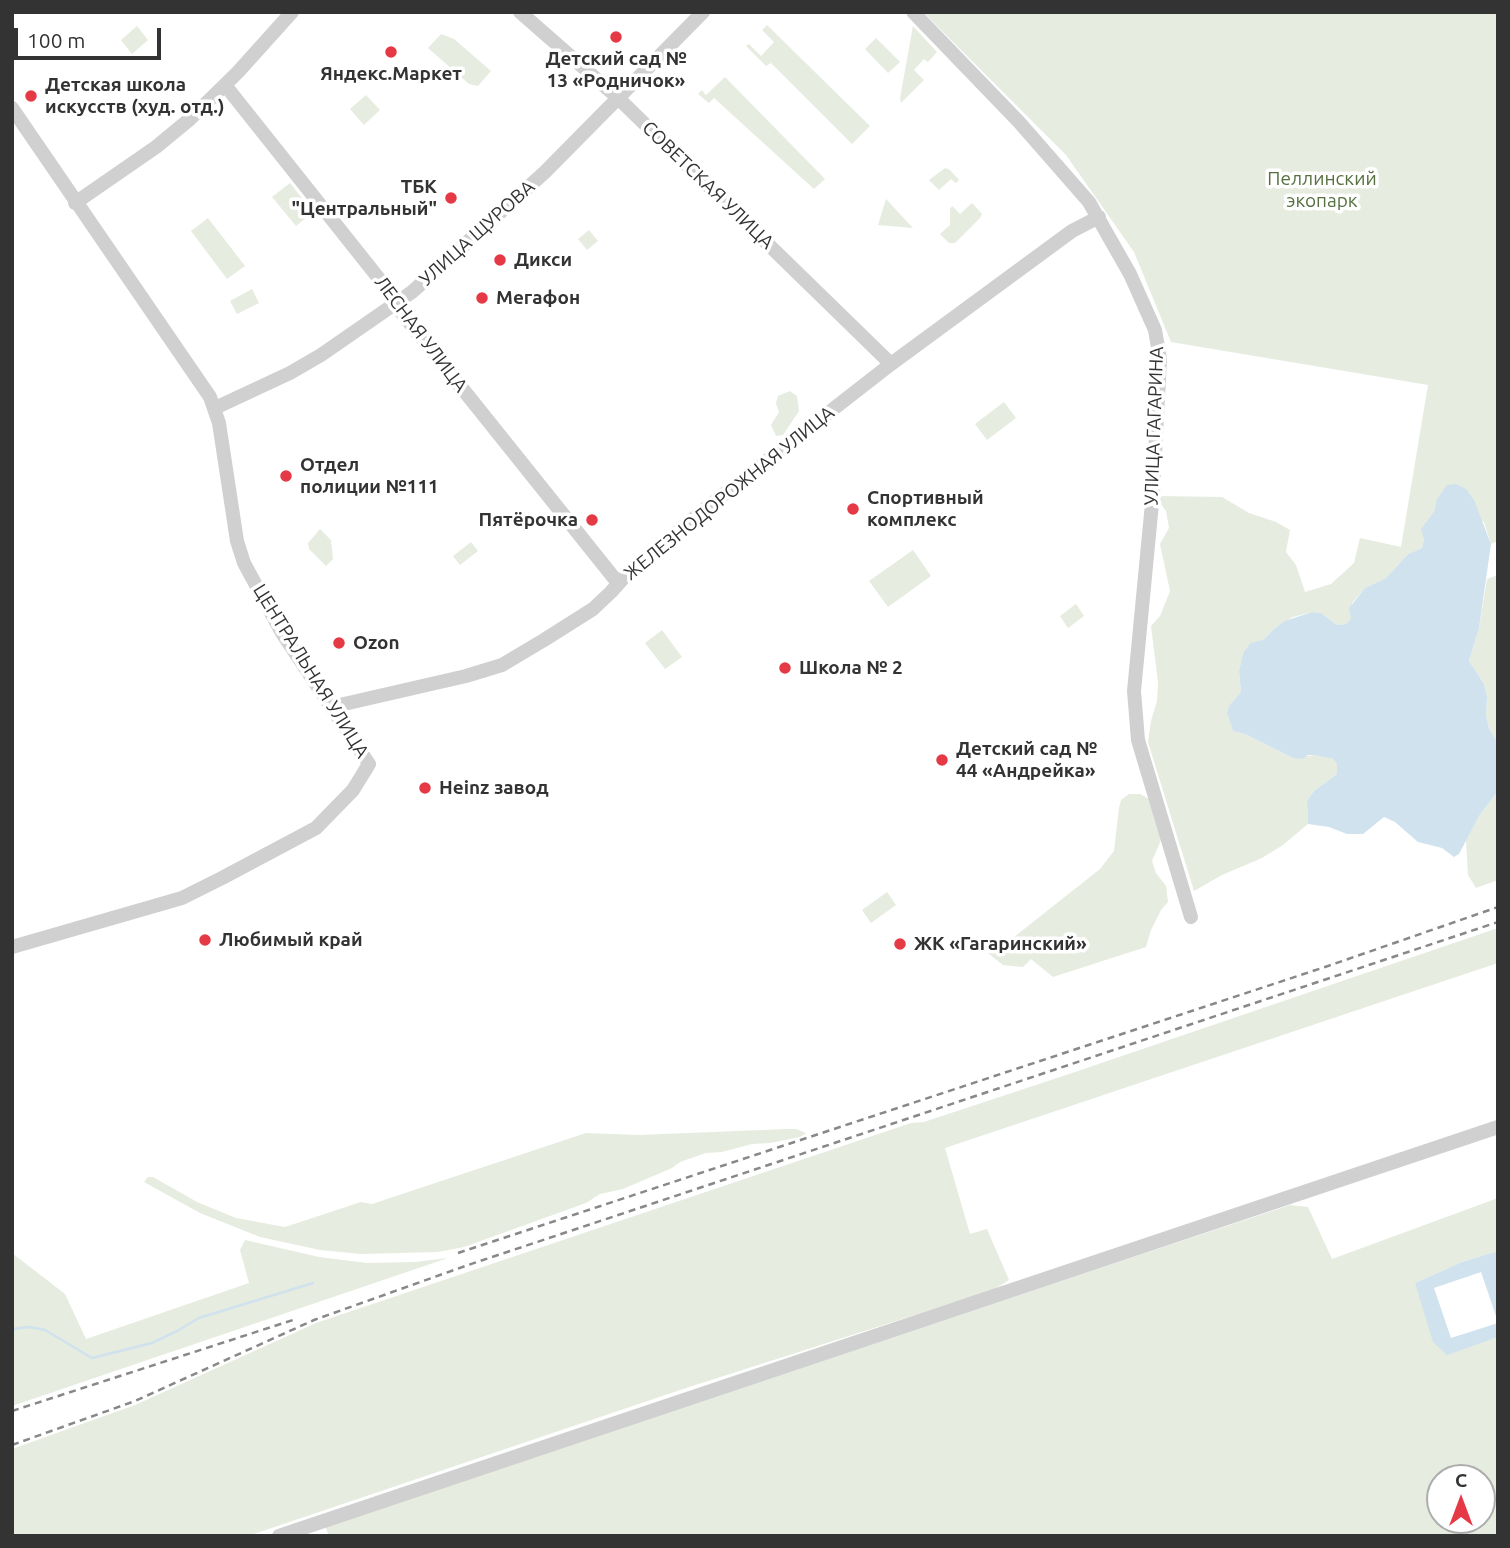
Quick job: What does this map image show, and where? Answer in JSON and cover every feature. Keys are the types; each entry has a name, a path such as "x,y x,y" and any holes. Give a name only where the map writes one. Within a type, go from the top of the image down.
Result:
{"street":[{"path":"75,202 156,147 225,85 292,12"},
{"name":"СОВЕТСКАЯ УЛИЦА","path":"520,12 617,97 891,364"},
{"name":"УЛИЦА ЩУРОВА","path":"215,408 290,373 397,303 545,172 703,12"},
{"name":"УЛИЦА ГАГАРИНА","path":"913,12 1076,186 1099,217 1150,315 1159,352 1153,493 1134,691 1138,740 1191,917"},
{"name":"ЛЕСНАЯ УЛИЦА","path":"225,85 384,284 401,312 618,583"},
{"name":"ЦЕНТРАЛЬНАЯ УЛИЦА","path":"12,108 189,364 215,408 240,552 282,633 369,764 353,790 316,828 181,898 12,947"},
{"name":"ЖЕЛЕЗНОДОРОЖНАЯ УЛИЦА","path":"331,707 467,676 502,665 593,609 618,583 710,505 891,364 1072,231 1099,217"},
{"path":"279,1536 1498,1127"}],"green space":[{"name":"Пеллинский экопарк","path":"923,12 1498,12 1498,541 1491,544 1484,522 1435,510 1422,528 1422,548 1408,554 1386,578 1365,588 1352,603 1352,619 1346,624 1337,625 1321,613 1312,612 1293,617 1243,653 1239,671 1241,692 1227,713 1233,731 1245,734 1293,758 1315,755 1333,759 1337,764 1337,774 1314,791 1307,801 1308,824 1283,845 1194,891 1148,742 1157,701 1158,682 1151,626 1160,616 1170,591 1160,544 1169,528 1166,511 1155,496 1222,497 1249,513 1276,522 1290,530 1286,552 1296,565 1305,592 1331,584 1354,563 1360,538 1401,547 1428,385 1171,342 1134,252 1066,155"},
{"path":"767,25 870,126 852,144 771,63 766,66 746,46 749,44 761,56 774,42 762,30"},
{"path":"137,26 148,40 132,54 121,40"},
{"path":"913,26 937,52 928,62 924,59 914,70 924,80 901,103 900,98"},
{"path":"441,34 454,39 491,71 478,86 469,84 428,48"},
{"path":"876,38 900,62 888,73 865,49"},
{"path":"725,77 825,179 814,189 714,98 709,103 698,94 702,90 706,95"},
{"path":"366,95 380,110 364,125 350,109"},
{"path":"945,168 959,180 956,183 951,179 939,190 929,180"},
{"path":"290,183 313,212 296,226 272,197"},
{"path":"886,199 913,228 878,225"},
{"path":"972,203 982,214 980,218 955,243 949,243 940,234 950,225 950,209 952,206 960,214"},
{"path":"208,218 245,266 227,279 191,231"},
{"path":"589,230 598,241 587,250 578,239"},
{"path":"252,289 259,303 237,314 230,301"},
{"path":"790,391 797,396 799,411 783,435 776,436 771,425 779,412 776,403 778,396"},
{"path":"1004,402 1016,418 987,440 975,424"},
{"path":"320,529 331,540 333,559 326,566 309,549 308,543"},
{"path":"471,542 478,551 460,565 453,556"},
{"path":"913,550 931,576 888,607 869,581"},
{"path":"1498,575 1498,744 1486,716 1487,697 1484,684 1469,661 1479,628 1487,579"},
{"path":"1076,604 1084,616 1068,628 1060,616"},
{"path":"662,630 682,657 665,669 645,643"},
{"path":"1498,791 1498,880 1476,888 1468,875 1466,840 1479,816"},
{"path":"1129,794 1140,794 1151,800 1161,840 1152,861 1156,873 1166,886 1168,902 1151,930 1146,947 1053,977 1031,959 1023,967 1003,965 988,953 1004,945 1100,869 1114,851 1121,800"},
{"path":"887,892 896,905 871,923 862,910"},
{"path":"1498,928 1498,963 945,1148 970,1234 987,1229 1009,1280 993,1290 686,1388 248,1536 12,1536 12,1449 135,1405 316,1323 911,1123 924,1122 1075,1072"},
{"path":"796,1129 806,1133 800,1137 770,1143 706,1153 623,1189 600,1194 586,1203 464,1247 438,1252 361,1254 320,1250 260,1237 200,1213 144,1182 148,1177 153,1177 197,1202 236,1218 285,1227 361,1202 372,1204 586,1133 639,1135"},
{"path":"1498,1198 1498,1251 1462,1262 1415,1283 1447,1354 1498,1337 1498,1536 329,1536 325,1526 1290,1205 1308,1207 1332,1259"},
{"path":"245,1240 319,1257 367,1263 448,1258 12,1406 12,1253 65,1294 86,1339 249,1283 240,1250"}],"water":[{"path":"1456,484 1466,489 1474,500 1491,544 1479,628 1469,661 1484,684 1487,697 1486,716 1498,744 1498,791 1479,816 1459,854 1454,857 1442,848 1418,842 1395,822 1384,817 1363,834 1347,834 1329,827 1308,824 1307,801 1314,791 1337,774 1337,764 1333,759 1315,755 1308,755 1303,759 1293,758 1245,734 1233,731 1227,713 1241,692 1239,671 1243,653 1251,643 1263,640 1285,621 1312,612 1321,613 1337,625 1346,624 1351,619 1349,608 1365,588 1386,578 1408,554 1422,548 1424,539 1421,529 1435,510 1436,501 1447,485"},
{"path":"1498,1251 1498,1322 1481,1272 1434,1288 1451,1338 1498,1323 1498,1337 1447,1355 1433,1342 1415,1283 1462,1262"}],"waterway":[{"path":"12,1329 30,1327 45,1330 92,1358 152,1343 199,1318 313,1283"}],"railway":[{"path":"458,1253 1328,966 1498,907"},
{"path":"12,1445 135,1401 314,1320 468,1265 1498,922"},
{"path":"12,1411 296,1319"}],"place":[{"name":"Детский сад № 13 «Родничок»","path":"616,37"},
{"name":"Яндекс.Маркет","path":"391,52"},
{"name":"Детская школа искусств (худ. отд.)","path":"31,96"},
{"name":"ТБК \"Центральный\"","path":"451,198"},
{"name":"Дикси","path":"500,260"},
{"name":"Мегафон","path":"482,298"},
{"name":"Отдел полиции №111","path":"286,476"},
{"name":"Спортивный комплекс","path":"853,509"},
{"name":"Пятёрочка","path":"592,520"},
{"name":"Ozon","path":"339,643"},
{"name":"Школа № 2","path":"785,668"},
{"name":"Детский сад № 44 «Андрейка»","path":"942,760"},
{"name":"Heinz завод","path":"425,788"},
{"name":"Любимый край","path":"205,940"},
{"name":"ЖК «Гагаринский»","path":"900,944"}]}
